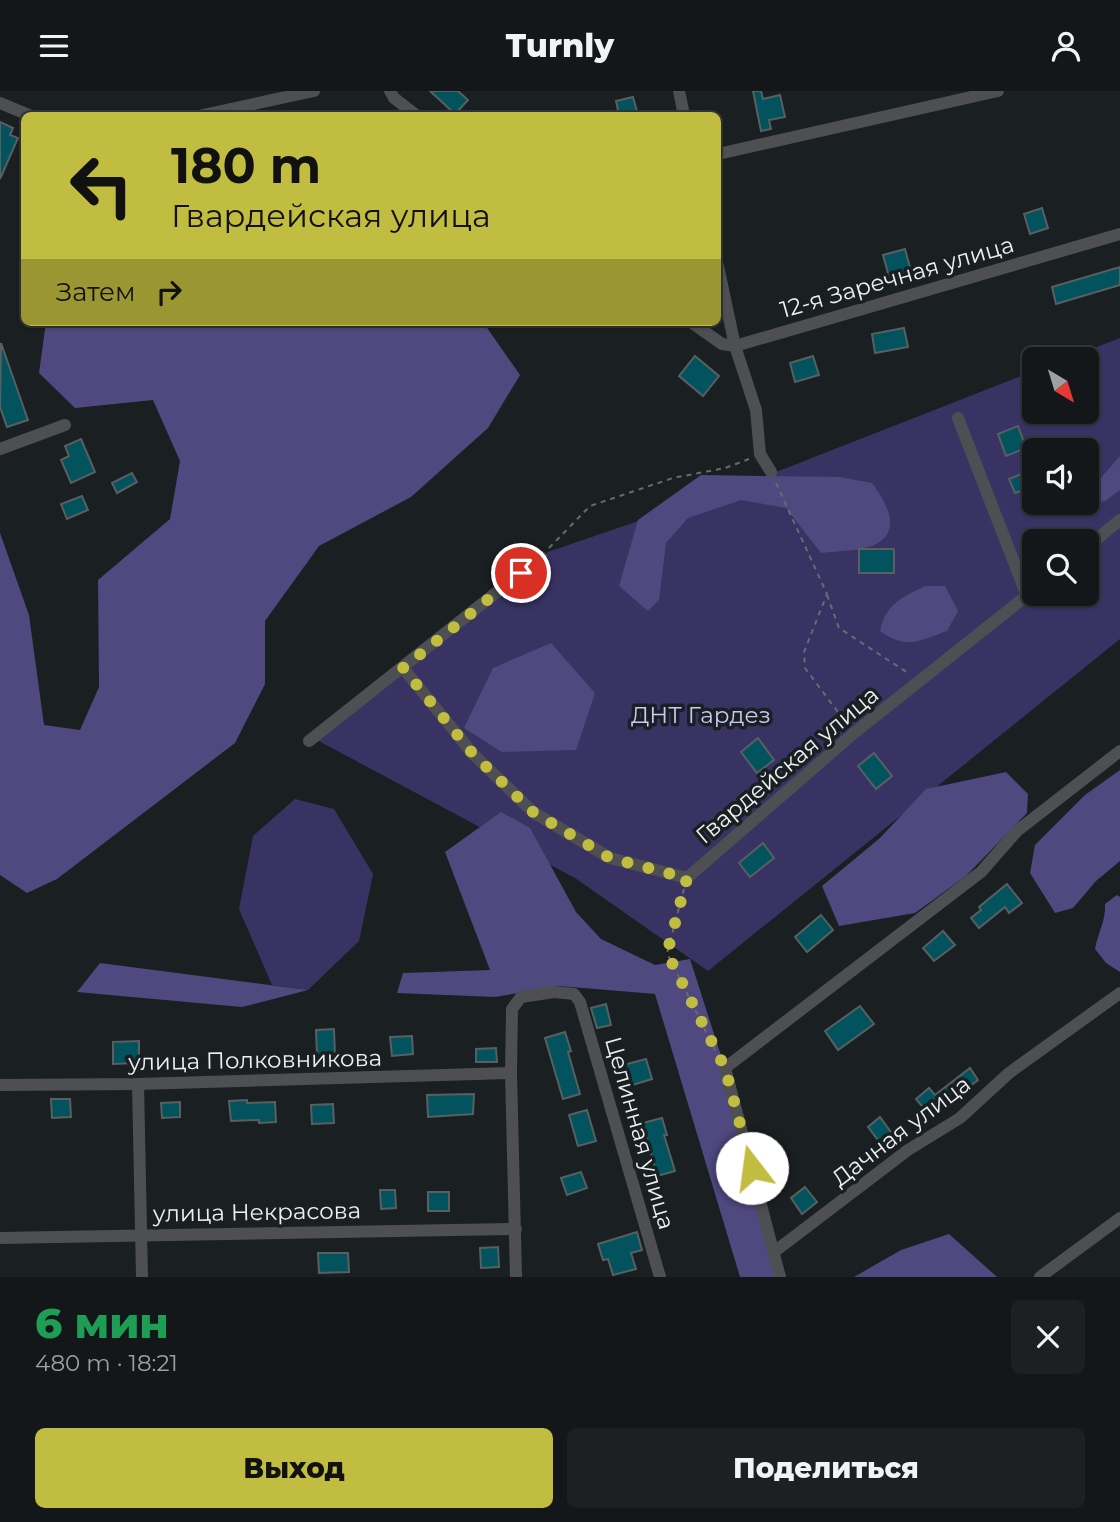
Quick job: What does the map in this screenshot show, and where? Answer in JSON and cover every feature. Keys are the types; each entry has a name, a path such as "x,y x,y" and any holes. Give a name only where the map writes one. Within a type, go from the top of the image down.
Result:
{"street":[{"path":"217,112 314,91"},
{"path":"390,91 394,98 412,112"},
{"path":"679,91 683,112"},
{"path":"721,153 998,91"},
{"path":"0,103 22,112"},
{"name":"12-я Заречная улица","path":"735,346 1120,234"},
{"path":"721,279 735,346 755,410 760,454 771,472"},
{"path":"697,326 722,344 735,346"},
{"path":"958,418 1022,571"},
{"path":"0,449 65,425"},
{"path":"1099,537 1120,520"},
{"path":"309,741 541,557"},
{"name":"Гвардейская улица","path":"687,878 854,733 1022,600"},
{"path":"403,668 473,754 533,812 610,858 687,878"},
{"path":"780,1277 725,1068 981,872 1017,831 1120,751"},
{"name":"Целинная улица","path":"511,1073 512,1009 521,997 554,992 574,994 580,1002 660,1277"},
{"name":"Дачная улица","path":"774,1251 908,1150 960,1118 1009,1073 1120,993"},
{"path":"511,1073 516,1277"},
{"name":"улица Полковникова","path":"0,1085 138,1084 511,1073"},
{"path":"138,1084 142,1277"},
{"path":"1040,1277 1120,1218"},
{"name":"улица Некрасова","path":"0,1238 516,1229"}],"path":[{"path":"541,557 590,506 673,478 725,468 760,454"},
{"path":"771,472 827,594 839,628 920,681"},
{"path":"827,594 804,652 805,668 854,733"},
{"path":"687,878 667,953 725,1068"}],"green space":[{"name":"ДНТ Гардез","path":"1120,338 1120,639 708,971 575,878 315,739 548,552 740,486 1022,376 1022,424 1099,424 1099,347 1097,347"},
{"path":"295,799 334,809 373,874 359,941 308,990 272,985 239,909 253,836"}],"shaded area":[{"path":"45,326 486,326 520,375 488,428 411,497 319,546 265,621 265,684 235,743 57,879 27,893 0,875 0,533 29,615 44,725 80,730 99,687 98,580 170,519 180,461 153,400 75,408 39,373"},
{"path":"1120,456 1120,490 1099,502 1099,480"},
{"path":"701,475 839,477 872,483 886,506 889,531 884,538 871,546 821,553 786,508 741,500 688,518 666,543 659,600 648,611 619,586 638,520"},
{"path":"925,586 945,586 958,611 947,631 905,642 880,631 886,614 896,603"},
{"path":"551,643 595,693 576,750 502,752 464,728 493,668"},
{"path":"1120,770 1120,861 1096,881 1073,908 1055,913 1030,873 1035,845 1085,795"},
{"path":"1006,772 1028,794 1027,813 966,876 915,913 839,926 822,886 880,838 926,789"},
{"path":"501,812 530,828 576,912 601,939 655,965 690,959 725,1068 749,1185 780,1277 740,1277 655,994 559,986 495,997 397,993 403,973 490,970 445,852"},
{"path":"1117,895 1120,897 1120,972 1106,963 1095,949 1105,904"},
{"path":"100,963 308,990 242,1007 77,992"},
{"path":"949,1234 997,1277 854,1277 901,1250"}],"building":[{"path":"430,91 458,91 468,100 457,112 453,112"},
{"path":"753,91 761,91 763,99 780,95 785,117 769,120 771,129 761,131"},
{"path":"633,97 637,112 618,112 616,101"},
{"path":"0,122 13,128 10,135 18,138 0,179"},
{"path":"1042,208 1048,228 1030,234 1024,214"},
{"path":"905,249 911,271 889,277 883,255"},
{"path":"1120,267 1120,285 1056,304 1052,287"},
{"path":"904,328 908,347 875,353 872,334"},
{"path":"1,343 28,420 7,427 0,407"},
{"path":"695,356 719,376 703,396 679,376"},
{"path":"813,356 819,375 795,382 790,363"},
{"path":"1018,426 1022,438 1022,450 1006,456 998,434"},
{"path":"81,439 95,472 71,483 61,460 69,456 65,446"},
{"path":"132,473 137,482 117,493 112,483"},
{"path":"1022,474 1022,491 1015,493 1009,479"},
{"path":"82,496 88,510 67,519 61,504"},
{"path":"859,549 894,549 894,573 859,573"},
{"path":"758,738 774,760 757,773 741,752"},
{"path":"874,753 892,776 876,789 858,766"},
{"path":"763,843 774,858 750,877 739,863"},
{"path":"1007,884 1022,903 1009,913 1005,907 979,928 971,918 981,910 979,907"},
{"path":"821,915 833,930 807,952 795,937"},
{"path":"943,931 955,945 934,961 923,948"},
{"path":"606,1004 611,1025 597,1028 591,1008"},
{"path":"860,1006 874,1024 838,1050 825,1031"},
{"path":"334,1029 335,1055 317,1056 316,1030"},
{"path":"565,1032 580,1094 563,1099 545,1038"},
{"path":"412,1036 413,1054 392,1056 390,1037"},
{"path":"139,1041 139,1063 113,1064 113,1042"},
{"path":"496,1048 497,1062 476,1062 476,1049"},
{"path":"646,1059 652,1079 626,1087 620,1066"},
{"path":"970,1068 978,1080 956,1097 952,1093 927,1112 916,1099 929,1088 935,1095"},
{"path":"474,1094 473,1114 428,1117 427,1095"},
{"path":"51,1099 70,1099 71,1117 52,1118"},
{"path":"247,1100 247,1103 275,1102 276,1122 231,1121 229,1101"},
{"path":"180,1102 180,1117 162,1118 161,1103"},
{"path":"333,1104 334,1123 312,1124 311,1105"},
{"path":"587,1110 596,1141 578,1146 569,1115"},
{"path":"880,1117 896,1139 884,1148 868,1127"},
{"path":"662,1118 667,1135 664,1135 675,1171 657,1176 643,1123"},
{"path":"581,1172 587,1188 567,1195 561,1178"},
{"path":"805,1187 817,1202 802,1214 791,1198"},
{"path":"380,1190 395,1190 396,1208 381,1209"},
{"path":"428,1192 449,1192 449,1211 428,1211"},
{"path":"637,1232 642,1250 631,1253 636,1269 613,1275 608,1259 603,1260 598,1244"},
{"path":"498,1247 499,1267 481,1268 480,1248"},
{"path":"318,1253 348,1253 349,1272 319,1273"}],"route":[{"path":"521,573 403,668 473,754 533,812 610,858 687,878 667,953 725,1068 752,1168"}]}
